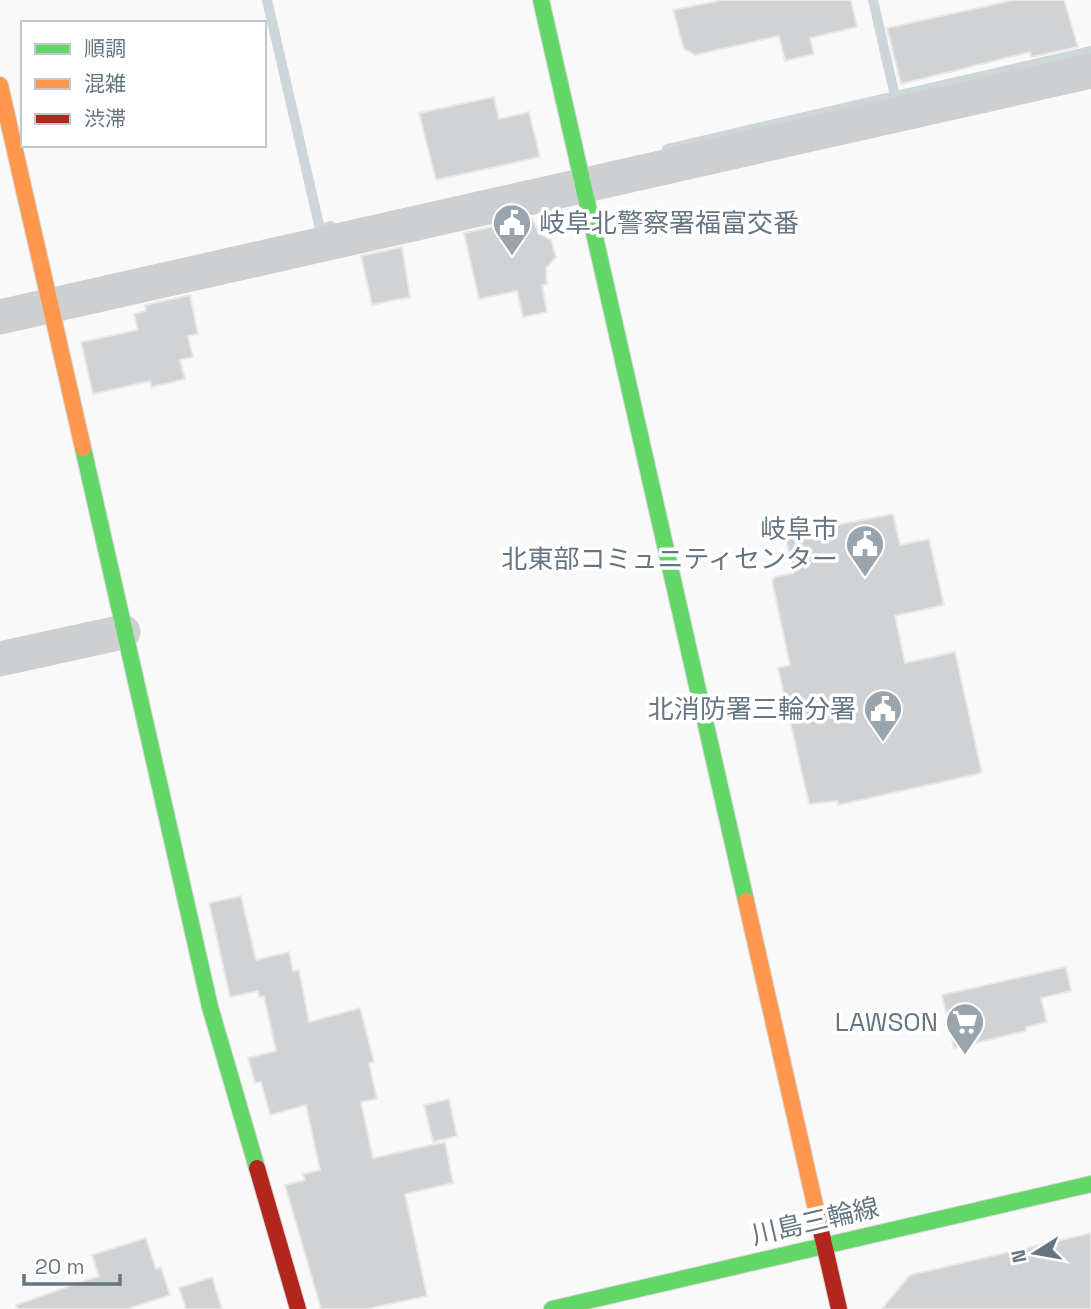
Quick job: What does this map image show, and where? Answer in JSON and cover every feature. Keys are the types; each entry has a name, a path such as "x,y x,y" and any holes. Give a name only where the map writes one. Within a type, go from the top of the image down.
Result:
{"street":[{"path":"541,0 839,1309"},
{"path":"0,317 583,183 1091,71"},
{"path":"0,85 52,306 122,632 210,1007 298,1309"},
{"path":"0,659 122,632"},
{"name":"川島三輪線","path":"552,1309 1091,1184"}],"building":[{"path":"722,0 851,0 857,27 810,38 814,54 785,61 779,36 695,55 684,49 673,10"},
{"path":"1014,0 1064,0 1078,47 1031,57 1030,52 901,84 887,28"},
{"path":"494,97 499,119 529,112 540,157 436,180 419,113"},
{"name":"岐阜北警察署福富交番","path":"532,218 539,233 551,240 556,257 546,268 547,284 542,285 547,312 523,317 517,291 479,299 464,233"},
{"path":"402,247 410,297 372,305 361,256"},
{"path":"190,295 198,334 188,336 193,357 180,360 185,379 152,387 150,381 93,394 81,342 138,330 134,314 146,311 145,305"},
{"path":"893,514 900,545 929,539 944,605 895,616 905,663 955,652 982,773 838,805 837,801 809,804 778,668 790,665 772,581 775,577 793,573 785,535"},
{"path":"241,896 256,960 289,952 293,971 299,970 309,1022 360,1008 374,1062 369,1063 377,1099 361,1102 373,1158 445,1142 453,1183 405,1194 427,1296 367,1309 321,1309 285,1185 305,1180 303,1174 320,1170 306,1105 270,1115 261,1082 255,1083 248,1058 276,1051 264,996 259,997 258,991 230,997 209,903"},
{"path":"1066,967 1071,991 1041,998 1047,1022 1026,1027 1026,1031 954,1048 942,995"},
{"path":"449,1099 457,1136 433,1142 424,1105"},
{"path":"1091,1233 1091,1309 882,1309 910,1275"},
{"path":"146,1238 156,1269 161,1267 170,1295 127,1309 17,1309 16,1305 99,1276 92,1255"},
{"path":"212,1277 222,1309 186,1309 179,1288"}],"waterway":[{"path":"267,0 320,229 331,226"},
{"path":"873,0 895,96 1091,51"},
{"path":"667,149 895,96"}],"traffic: fast":[{"path":"541,0 746,901"},
{"path":"83,448 210,1007 257,1168"},
{"path":"552,1309 1091,1184"}],"traffic: slow":[{"path":"0,85 83,448"},
{"path":"746,901 818,1218"}],"traffic: jam":[{"path":"257,1168 298,1309"},
{"path":"818,1218 839,1309"}],"place":[{"name":"岐阜北警察署福富交番","path":"512,257"},
{"name":"岐阜市 北東部コミュニティセンター","path":"865,578"},
{"name":"北消防署三輪分署","path":"883,743"},
{"name":"LAWSON","path":"965,1056"}]}
